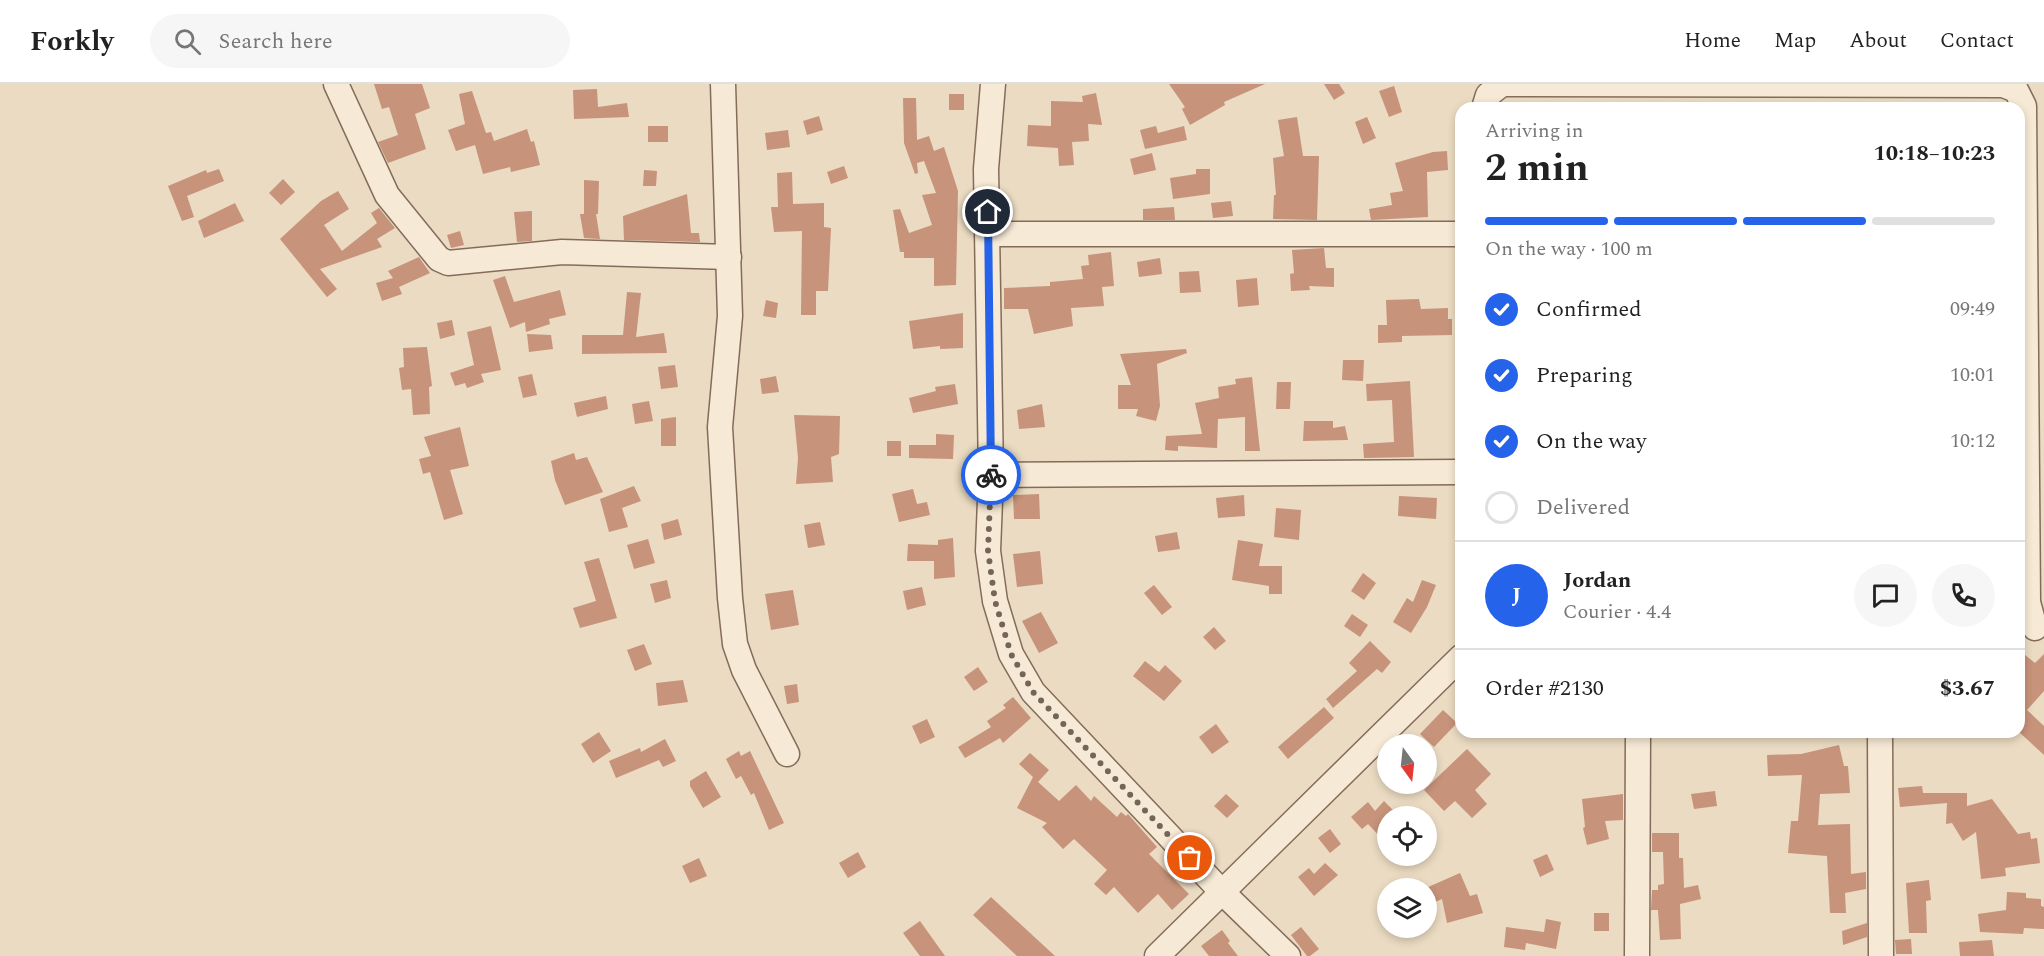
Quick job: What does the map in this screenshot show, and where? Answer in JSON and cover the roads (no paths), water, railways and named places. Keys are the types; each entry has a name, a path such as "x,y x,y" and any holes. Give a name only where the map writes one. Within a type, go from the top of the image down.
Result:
{"street":[{"path":"336,84 387,195 439,259 448,263 562,252 729,258"},
{"path":"723,84 730,316 720,427 730,598 735,644 744,670 787,754"},
{"path":"993,84 986,169 989,234 991,475 988,551 995,601 1011,654 1033,692 1221,891 1288,956"},
{"path":"1477,84 1482,102"},
{"path":"1486,102 1488,95 1501,84 2006,85 2026,95 2035,233 2035,464 2029,622"},
{"path":"989,234 1455,234"},
{"path":"991,475 1455,472"},
{"path":"1157,956 1455,663"},
{"path":"1637,956 1638,738"},
{"path":"1880,738 1881,956"}]}
